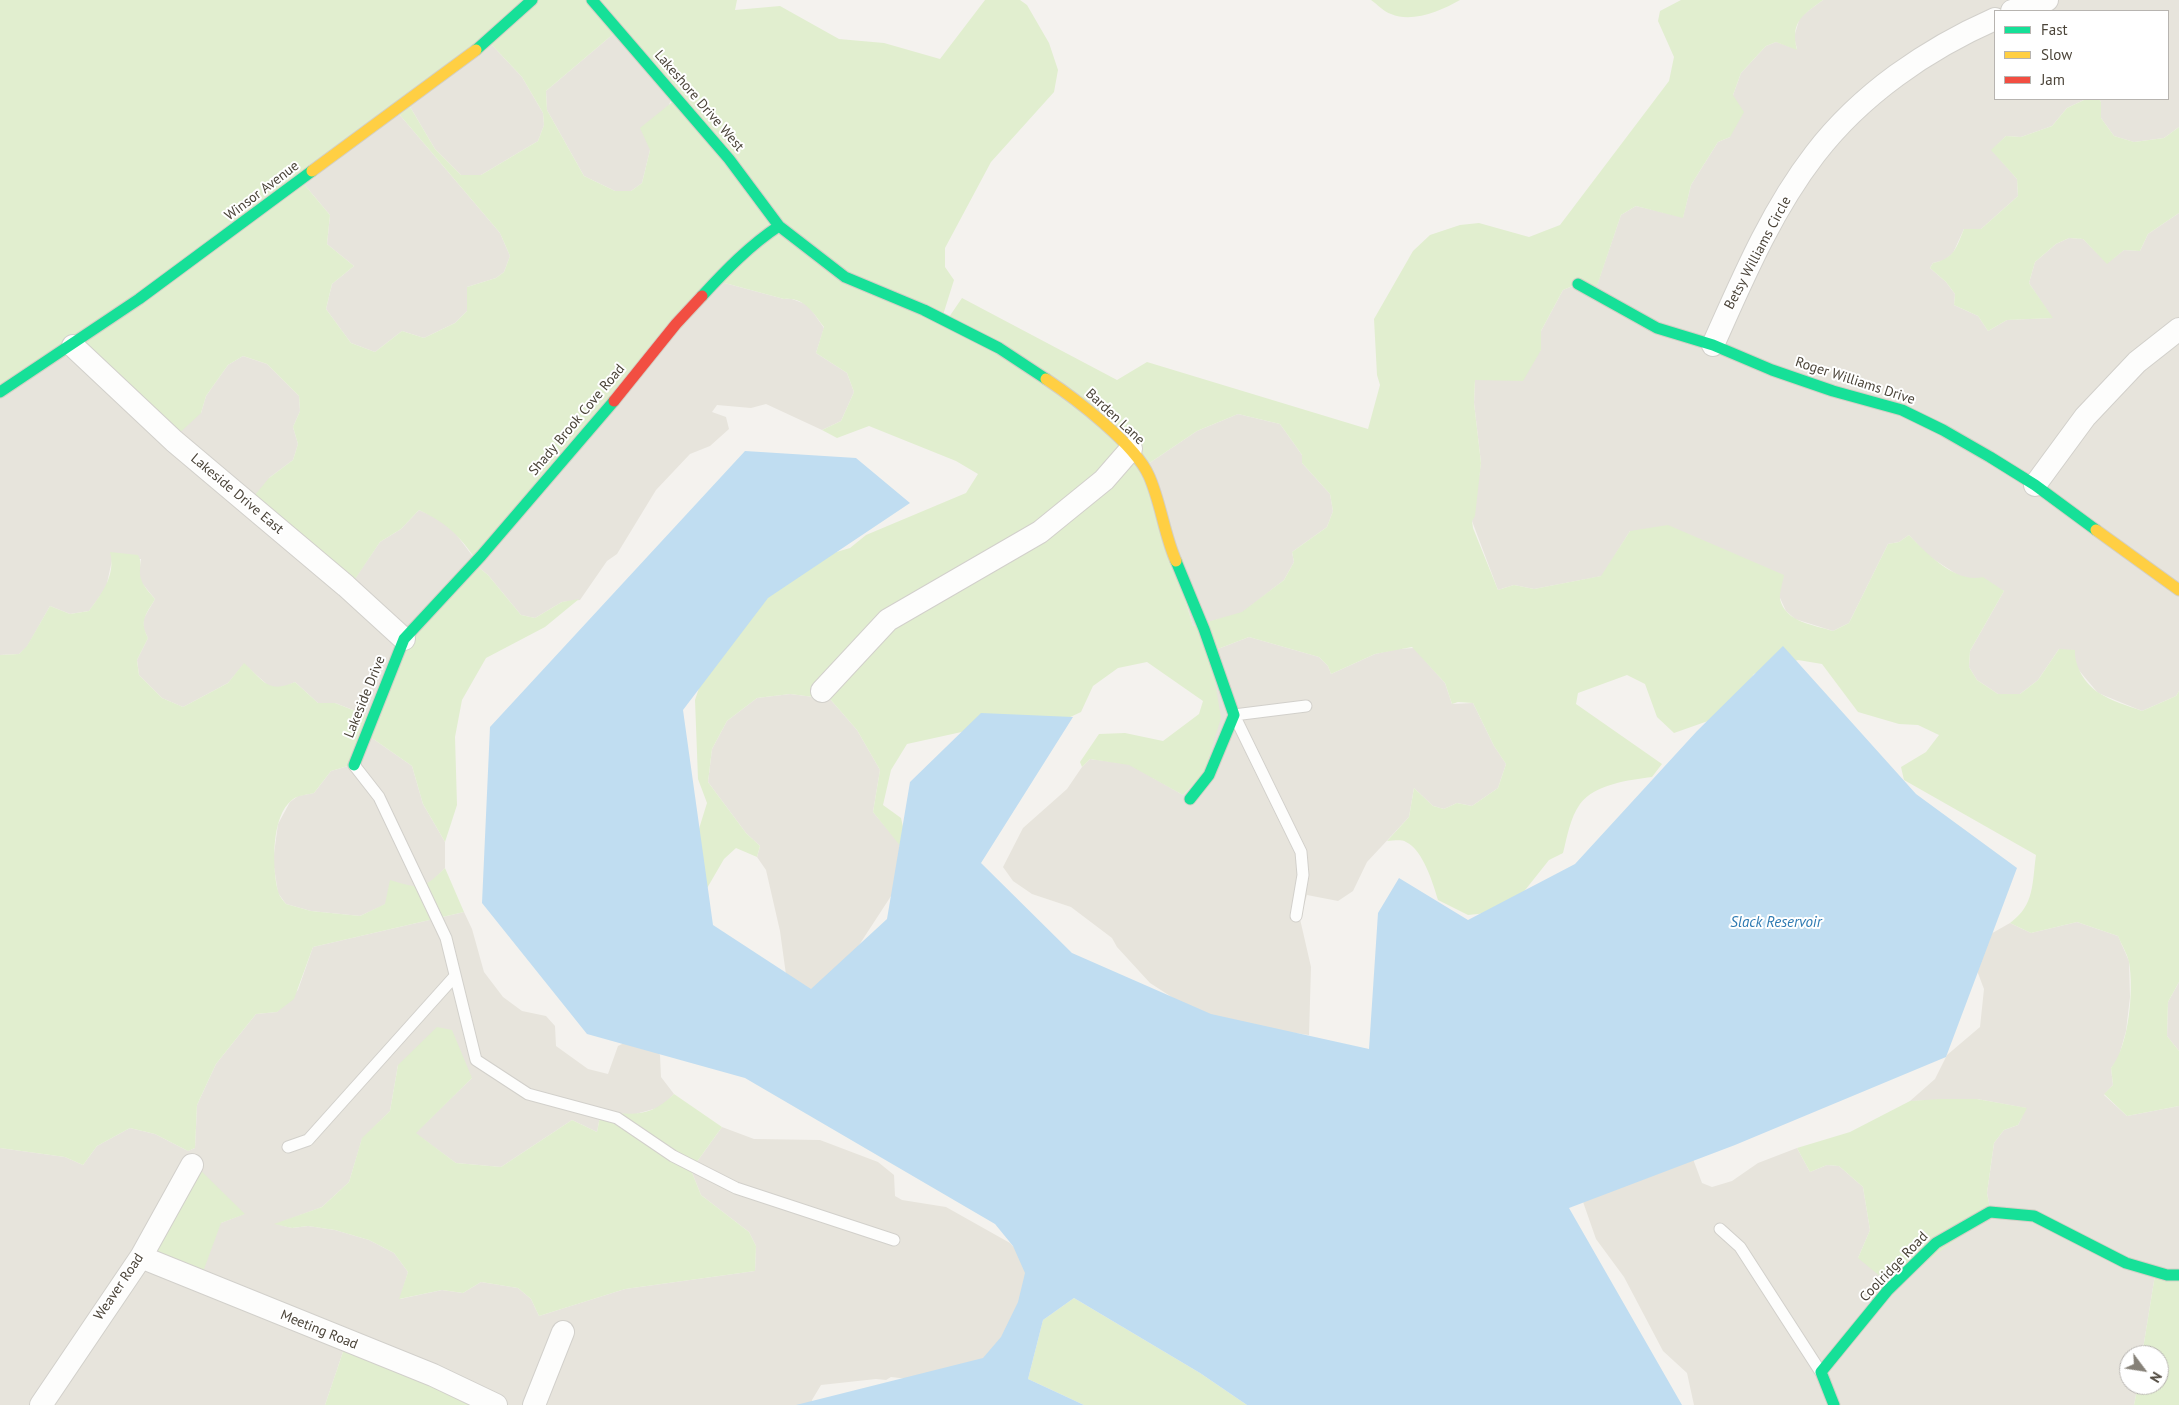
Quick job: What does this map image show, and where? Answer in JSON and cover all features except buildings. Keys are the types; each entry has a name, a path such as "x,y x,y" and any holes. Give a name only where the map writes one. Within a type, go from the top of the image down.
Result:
{"street":[{"name":"Winsor Avenue","path":"0,392 73,346 241,226 368,129 459,64 532,0"},
{"name":"Lakeshore Drive West","path":"592,0 729,159 778,226"},
{"path":"2015,10 2047,0"},
{"name":"Betsy Williams Circle","path":"1713,345 1742,280 1778,211 1815,154 1859,107 1900,73 1958,36 1994,19"},
{"name":"Barden Lane","path":"778,226 845,277 924,310 999,348 1069,395 1130,449 1149,476 1170,548 1204,629 1234,715"},
{"name":"Shady Brook Cove Road","path":"404,640 481,556 605,412 682,317 722,274 765,235 778,226"},
{"name":"Roger Williams Drive","path":"1578,284 1657,328 1713,345 1772,370 1833,391 1902,410 1990,457 2034,485 2179,590"},
{"path":"2034,485 2085,417 2137,362 2179,329"},
{"name":"Lakeside Drive East","path":"73,346 174,440 346,586 404,640"},
{"path":"822,691 888,620 1040,532 1104,480 1130,449"},
{"name":"Lakeside Drive","path":"354,765 404,640"},
{"path":"1190,799 1209,775 1234,715"},
{"name":"Weaver Road","path":"41,1405 141,1256 192,1165"},
{"name":"Coolridge Road","path":"1822,1372 1888,1290 1936,1243 1990,1212 2034,1216 2126,1263 2167,1275 2179,1275"},
{"name":"Meeting Road","path":"141,1256 434,1376 496,1405"},
{"path":"534,1405 564,1332"},
{"path":"1822,1372 1834,1405"}],"lane":[{"path":"1296,916 1303,875 1301,852 1234,715 1306,706"},
{"path":"354,765 379,797 446,938 476,1060 528,1094 617,1118 673,1156 736,1188 894,1240"},
{"path":"288,1147 308,1140 455,976"},
{"path":"1720,1229 1740,1247 1822,1372"}],"shaded area":[{"path":"1823,0 2179,0 2179,127 2164,138 2134,142 2114,136 2101,118 2100,100 2169,100 2169,10 1994,10 1994,100 2084,100 2067,108 2052,126 2021,137 2006,136 1992,150 2017,179 2018,196 1981,229 1964,229 1953,253 1945,260 1933,263 1930,268 1946,282 1955,294 1954,305 1978,316 1988,331 2007,320 2052,318 2029,283 2035,262 2056,244 2069,238 2083,239 2107,263 2124,250 2140,251 2148,234 2179,213 2179,691 2176,696 2142,711 2098,693 2077,668 2075,660 2059,649 2038,680 2020,694 1998,694 1977,680 1969,667 1970,651 2004,591 1961,577 1927,555 1909,535 1899,542 1888,544 1849,623 1833,631 1795,619 1786,611 1780,598 1630,531 1602,576 1534,589 1514,585 1498,590 1472,521 1481,463 1474,403 1475,380 1541,350 1541,331 1563,290 1575,285 1595,291 1621,215 1636,206 1683,217 1691,185 1718,142 1730,137 1733,95 1741,73 1766,46 1776,42 1797,49 1794,37 1800,17"},
{"path":"618,30 674,93 650,150 642,183 631,191 615,191 584,176 547,110 546,91"},
{"path":"491,44 522,77 543,113 544,125 538,141 481,175 461,175 435,149 409,105"},
{"path":"399,114 500,233 510,256 504,272 496,278 467,287 467,311 455,323 424,338 402,331 375,352 351,343 326,309 332,284 354,266 327,244 330,215 303,183"},
{"path":"721,282 784,299 792,299 808,305 824,328 816,353 847,373 854,392 841,421 822,430 766,404 751,408 717,405 712,412 726,417 729,429 710,446 690,454 656,490 617,554 607,561 580,600 562,602 535,618 521,615 488,575 477,566 374,718 335,703 318,703 295,682 282,688 270,687 244,664 228,683 183,707 162,698 139,675 137,660 148,638 143,628 144,618 155,599 141,582 139,574 141,559 112,560 106,588 89,611 70,614 50,606 27,647 19,654 0,655 0,395 63,355 201,413 206,396 228,365 243,356 267,364 299,396 300,411 293,427 298,444 293,460 269,478 349,587 380,542 401,529 419,510 441,520 456,534 477,562"},
{"path":"1238,414 1280,424 1302,455 1302,463 1330,494 1333,511 1327,527 1292,552 1294,562 1284,580 1242,613 1193,626 1145,466 1197,431"},
{"path":"1249,637 1319,657 1328,666 1331,674 1375,654 1397,649 1414,648 1445,683 1452,704 1473,703 1494,746 1506,764 1498,788 1472,806 1457,803 1444,809 1433,806 1414,788 1409,817 1367,862 1353,891 1338,901 1307,895 1300,919 1311,967 1309,1035 1206,1019 1150,983 1117,947 1112,938 1071,907 1032,894 1013,881 1003,867 1023,828 1067,789 1090,759 1129,764 1183,795 1204,773 1210,652"},
{"path":"790,694 830,699 857,730 880,770 873,812 900,844 893,893 850,959 832,996 787,982 780,931 766,870 757,857 760,846 746,833 708,782 712,749 727,721 757,698"},
{"path":"369,736 412,766 423,804 445,842 445,868 430,884 412,887 386,904 360,916 311,911 286,904 278,893 273,861 278,824 290,802 298,796 314,793 331,771 358,763"},
{"path":"464,912 472,929 484,972 503,997 522,1011 546,1016 555,1026 556,1046 588,1069 608,1074 618,1046 634,1038 651,1040 660,1055 661,1077 674,1094 661,1107 632,1115 601,1111 597,1132 572,1120 501,1167 456,1163 415,1133 472,1078 398,1065 390,1111 362,1139 349,1182 322,1207 276,1224 292,1228 308,1226 335,1230 369,1240 394,1253 408,1272 400,1299 442,1290 463,1293 481,1282 518,1288 531,1299 539,1316 625,1289 755,1271 756,1246 749,1232 701,1195 691,1170 722,1127 754,1139 820,1140 878,1162 894,1175 895,1196 902,1200 946,1207 1010,1243 1034,1269 988,1374 918,1380 891,1377 886,1380 876,1379 821,1385 812,1400 812,1405 496,1405 345,1346 325,1405 0,1405 0,1148 65,1157 83,1165 97,1146 130,1128 155,1134 188,1151 195,1148 197,1105 216,1064 256,1014 277,1012 298,990 313,947","holes":["194,1166 244,1214 221,1223"]},
{"path":"2077,922 2118,936 2129,961 2130,997 2126,1031 2118,1060 2111,1068 2113,1085 2104,1095 2127,1116 2179,1106 2179,1277 2155,1275 2144,1345 2119,1345 2119,1395 2136,1395 2134,1405 1694,1405 1687,1373 1663,1351 1624,1277 1596,1239 1582,1199 1693,1159 1702,1183 1712,1187 1732,1181 1758,1163 1797,1148 1810,1172 1827,1165 1839,1166 1863,1187 1870,1230 1858,1258 1991,1213 1987,1193 1994,1143 2004,1130 2018,1125 2026,1108 1977,1099 1910,1101 1935,1079 1947,1055 1980,1027 1984,989 1968,947 2010,923 2031,933"},
{"path":"2179,982 2179,1051 2167,1036 2168,1002"}],"green space":[{"path":"0,0 737,0 735,10 780,6 839,39 884,43 940,59 985,0 1020,0 1027,5 1049,43 1058,70 1054,92 991,162 945,248 945,267 954,280 943,315 947,320 962,298 1117,380 1147,362 1368,429 1380,385 1377,375 1374,319 1413,251 1430,235 1460,225 1479,223 1529,237 1560,225 1669,81 1674,57 1658,21 1660,11 1681,0 1823,0 1804,15 1797,25 1795,40 1797,50 1776,42 1766,46 1741,73 1733,95 1744,112 1730,137 1718,142 1691,185 1683,218 1636,206 1621,215 1595,292 1575,285 1563,290 1541,331 1541,350 1523,381 1475,380 1474,403 1481,463 1475,516 1472,521 1473,528 1498,590 1514,585 1534,589 1601,576 1630,531 1668,525 1784,575 1780,599 1788,613 1801,621 1833,631 1849,623 1888,544 1899,542 1909,535 1933,558 1952,572 1973,578 1983,577 2004,591 1970,651 1969,667 1977,680 1998,694 2020,694 2038,680 2059,649 2075,650 2076,662 2081,674 2089,685 2099,693 2142,711 2176,696 2179,691 2179,982 2168,1002 2167,1036 2179,1051 2179,1106 2127,1116 2104,1094 2113,1085 2111,1068 2122,1046 2129,1017 2131,987 2129,962 2118,936 2077,922 2031,933 2010,923 2024,909 2028,901 2033,884 2036,855 1904,780 1901,767 1926,752 1939,735 1918,725 1899,724 1858,712 1822,664 1798,660 1754,674 1725,715 1674,733 1657,717 1645,684 1627,675 1578,693 1576,704 1662,764 1652,777 1603,787 1586,797 1574,815 1563,853 1549,860 1522,894 1497,912 1468,915 1438,900 1422,859 1412,846 1402,841 1387,841 1409,817 1414,788 1433,806 1444,809 1457,803 1472,806 1498,788 1506,764 1494,746 1473,703 1458,702 1452,704 1445,683 1412,647 1375,654 1331,674 1328,666 1319,657 1249,637 1210,652 1221,718 1204,773 1183,795 1129,765 1090,759 1082,767 1080,762 1099,734 1125,733 1163,741 1199,714 1203,701 1147,662 1118,668 1093,686 1081,712 1064,720 998,724 907,744 891,770 883,805 901,818 910,858 873,812 880,770 857,730 830,699 790,694 757,698 727,721 712,749 708,782 746,833 760,846 757,857 736,848 724,859 699,902 684,877 707,803 698,779 695,700 714,643 734,601 823,556 850,548 866,535 966,493 978,474 956,461 869,426 837,438 822,430 841,421 854,392 847,373 816,353 824,327 812,311 803,303 721,282 477,566 488,575 521,615 535,618 562,602 579,599 545,627 486,658 462,700 455,737 457,805 445,842 423,804 412,766 369,736 358,763 331,771 314,793 294,798 285,808 280,818 274,856 279,893 286,904 311,911 360,916 385,904 390,880 420,886 426,884 445,868 464,912 313,947 294,999 277,1012 256,1014 216,1064 197,1105 195,1148 188,1151 155,1134 130,1128 97,1146 83,1165 65,1157 0,1148 0,655 19,654 27,646 50,606 70,614 89,611 107,583 111,568 110,552 138,555 142,582 155,599 146,614 144,622 148,638 137,660 139,675 162,698 183,707 228,683 244,663 267,684 278,687 295,682 318,703 335,703 373,718 405,641 478,562 453,532 419,510 401,529 380,542 349,588 250,501 269,478 293,460 298,444 293,427 300,411 299,396 267,364 243,356 228,365 206,396 201,413 174,438 78,349 0,395","holes":["618,30 676,99 640,128 650,150 642,183 631,191 615,191 584,176 547,110 546,91","491,44 522,77 543,113 544,125 538,141 481,175 461,175 435,149 409,105","399,114 500,233 510,256 504,272 496,278 467,287 467,311 455,323 424,338 402,331 375,352 351,343 326,309 332,284 354,266 327,244 330,215 303,183","1238,414 1280,424 1302,455 1302,463 1330,494 1333,511 1327,527 1292,552 1294,562 1284,580 1242,612 1193,626 1145,466 1197,431"]},
{"path":"1371,0 1460,0 1435,12 1408,17 1388,13"},
{"path":"2084,100 2100,100 2101,118 2114,136 2134,142 2164,138 2179,127 2179,213 2148,234 2140,251 2124,250 2107,264 2083,239 2069,238 2056,244 2035,262 2029,283 2053,318 2007,320 1988,331 1978,316 1954,305 1955,294 1946,282 1930,268 1933,263 1946,258 1954,251 1964,229 1981,229 2018,196 2017,179 1991,150 2006,136 2021,137 2052,126 2067,108"},
{"path":"437,1027 452,1030 472,1078 416,1133 456,1163 501,1167 572,1120 597,1132 601,1111 631,1114 649,1111 665,1102 674,1094 722,1127 691,1170 701,1195 749,1232 756,1246 755,1271 625,1289 539,1316 531,1299 518,1288 481,1282 463,1293 442,1290 399,1299 408,1272 394,1253 369,1240 335,1230 308,1226 292,1228 274,1224 322,1207 349,1182 362,1138 390,1111 398,1065"},
{"path":"1977,1099 2027,1108 2018,1125 2004,1130 1994,1143 1987,1193 1991,1213 1893,1287 1858,1258 1870,1230 1863,1187 1839,1166 1827,1165 1810,1172 1797,1148 1850,1132 1910,1101"},
{"path":"196,1166 245,1214 221,1223 200,1280 147,1250"},
{"path":"2155,1275 2179,1277 2179,1405 2134,1405 2136,1395 2169,1395 2169,1345 2144,1345"},
{"path":"1074,1298 1200,1373 1247,1405 1084,1405 1028,1379 1043,1320"},
{"path":"345,1346 496,1405 325,1405"}],"water":[{"name":"Slack Reservoir","path":"745,451 856,458 910,503 768,598 683,710 713,925 811,989 887,919 910,782 981,713 1073,717 981,863 1072,953 1211,1014 1369,1049 1378,913 1399,878 1468,920 1575,864 1697,731 1783,646 1916,794 2017,868 1946,1057 1735,1145 1569,1208 1682,1405 1247,1405 1200,1373 1074,1298 1043,1320 1028,1379 1084,1405 796,1405 983,1358 1001,1337 1018,1302 1025,1273 1013,1246 995,1224 745,1078 587,1034 482,903 490,727"}],"traffic: fast":[{"path":"476,50 532,0"},
{"path":"592,0 729,159 779,226 845,277 924,310 999,348 1046,379"},
{"path":"0,392 139,299 312,171"},
{"path":"702,296 748,250 779,226"},
{"path":"1578,284 1657,328 1713,345 1772,370 1833,391 1902,410 1943,430 1990,457 2035,485 2096,530"},
{"path":"354,765 404,639 481,556 614,401"},
{"path":"1176,561 1204,629 1234,715 1209,775 1190,799"},
{"path":"1834,1405 1821,1372 1888,1290 1936,1243 1990,1212 2034,1216 2126,1263 2167,1275 2179,1275"}],"traffic: slow":[{"path":"312,171 476,50"},
{"path":"1046,379 1104,423 1142,463 1157,497 1168,540 1176,561"},
{"path":"2096,530 2179,590"}],"traffic: jam":[{"path":"614,401 676,324 702,296"}]}
